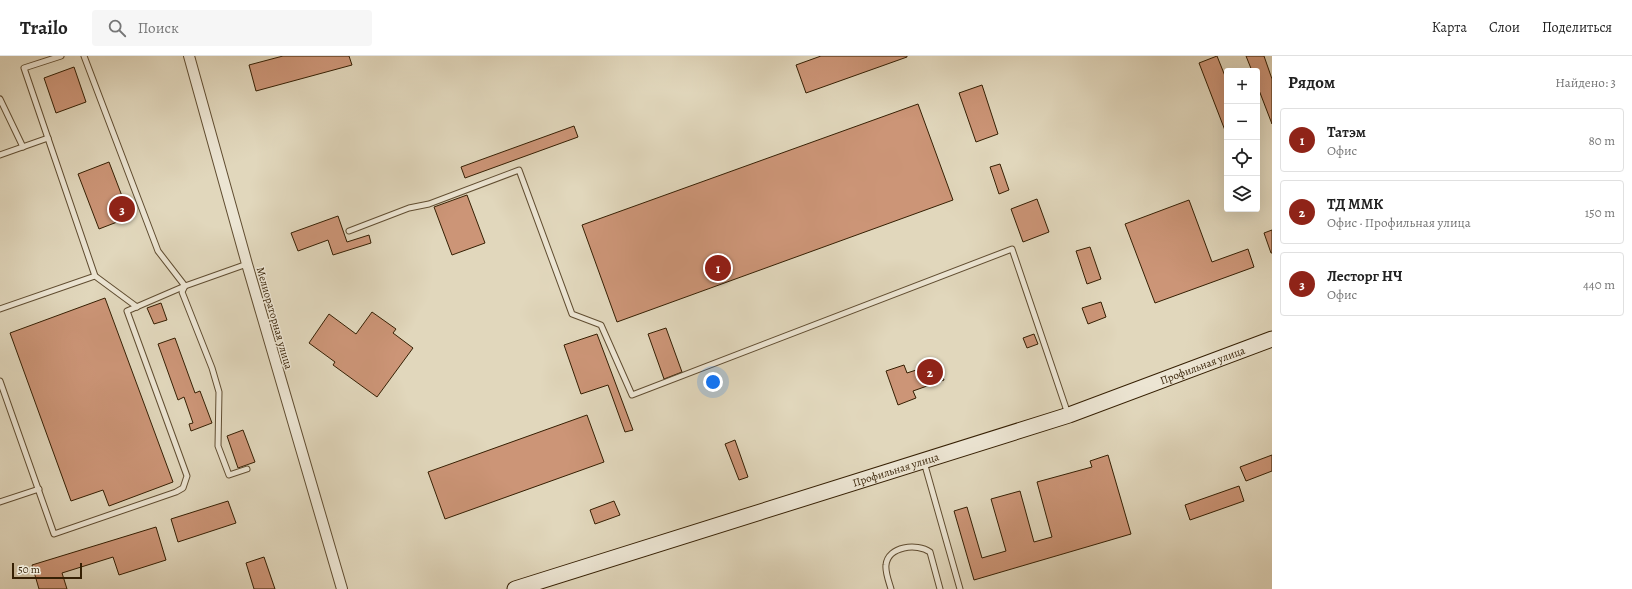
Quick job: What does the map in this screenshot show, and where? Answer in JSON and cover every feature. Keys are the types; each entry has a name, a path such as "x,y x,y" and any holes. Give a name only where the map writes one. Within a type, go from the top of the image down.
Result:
{"street":[{"name":"Мелиораторная улица","path":"189,56 247,264 342,588"},
{"name":"Профильная улица","path":"515,589 1069,415 1272,338"}],"lane":[{"path":"61,56 24,68 94,276 137,307"},
{"path":"84,56 158,251 185,286"},
{"path":"0,98 23,147"},
{"path":"0,154 48,138"},
{"path":"349,231 409,208 429,204 519,170 572,314 601,325 632,395 1012,249 1069,415"},
{"path":"0,381 54,534 176,492 183,488 186,476 127,311 185,286 247,264"},
{"path":"0,309 94,276"},
{"path":"185,286 182,292 212,368 219,392 218,446 229,475 247,469"},
{"path":"923,461 960,589"},
{"path":"0,502 39,489"},
{"path":"891,589 886,568 888,558 901,549 914,547 924,548 930,552 940,589"}],"building":[{"path":"283,56 349,56 352,65 256,91 249,65"},
{"path":"821,56 907,57 806,93 796,65"},
{"path":"1217,56 1224,74 1224,128 1199,63"},
{"path":"1246,56 1264,56 1272,79 1272,124 1260,93 1260,68 1251,68"},
{"path":"74,67 86,102 56,113 44,78"},
{"path":"982,85 998,134 976,142 959,93"},
{"path":"918,104 953,200 617,322 582,225"},
{"path":"574,126 578,137 465,178 461,167"},
{"path":"109,162 130,217 99,229 78,174"},
{"path":"1000,164 1009,190 999,194 990,167"},
{"path":"467,195 485,243 452,255 434,207"},
{"path":"1037,199 1049,232 1023,242 1011,209"},
{"path":"1189,200 1212,262 1248,249 1254,267 1155,303 1125,224"},
{"path":"338,216 347,242 369,235 371,243 333,255 328,240 298,251 291,233"},
{"path":"1272,230 1272,253 1271,253 1264,233"},
{"path":"1090,247 1101,279 1087,284 1076,251"},
{"path":"105,298 173,482 109,506 103,490 71,501 10,333"},
{"path":"1101,302 1106,317 1088,324 1082,308"},
{"path":"161,303 167,320 154,324 147,308"},
{"path":"372,312 396,329 393,333 413,348 377,397 333,365 335,362 309,343 329,314 356,334"},
{"path":"666,328 682,372 664,379 648,334"},
{"path":"597,334 633,430 625,432 608,385 581,394 564,345"},
{"path":"1034,334 1038,344 1027,348 1023,338"},
{"path":"175,338 195,393 200,391 212,423 191,431 189,424 193,423 184,397 178,400 158,344"},
{"path":"938,363 944,380 913,391 916,398 898,405 886,371 904,365 907,373"},
{"path":"587,415 604,462 445,519 428,472"},
{"path":"243,430 255,462 238,468 227,436"},
{"path":"735,440 748,477 739,480 725,444"},
{"path":"1108,455 1131,534 974,580 954,511 967,507 982,558 1006,551 991,499 1020,491 1034,542 1052,537 1037,482 1092,467 1090,461"},
{"path":"1272,455 1272,471 1246,481 1240,467"},
{"path":"1239,486 1244,501 1190,520 1185,505"},
{"path":"228,501 236,523 178,542 171,519"},
{"path":"614,501 620,515 595,524 590,510"},
{"path":"156,527 166,560 119,575 113,557 62,573 67,589 39,589 32,565"},
{"path":"264,557 275,589 254,589 246,563"}],"place":[{"name":"Лесторг НЧ","path":"122,209"},
{"name":"Татэм","path":"718,268"},
{"name":"ТД ММК","path":"930,372"}]}
